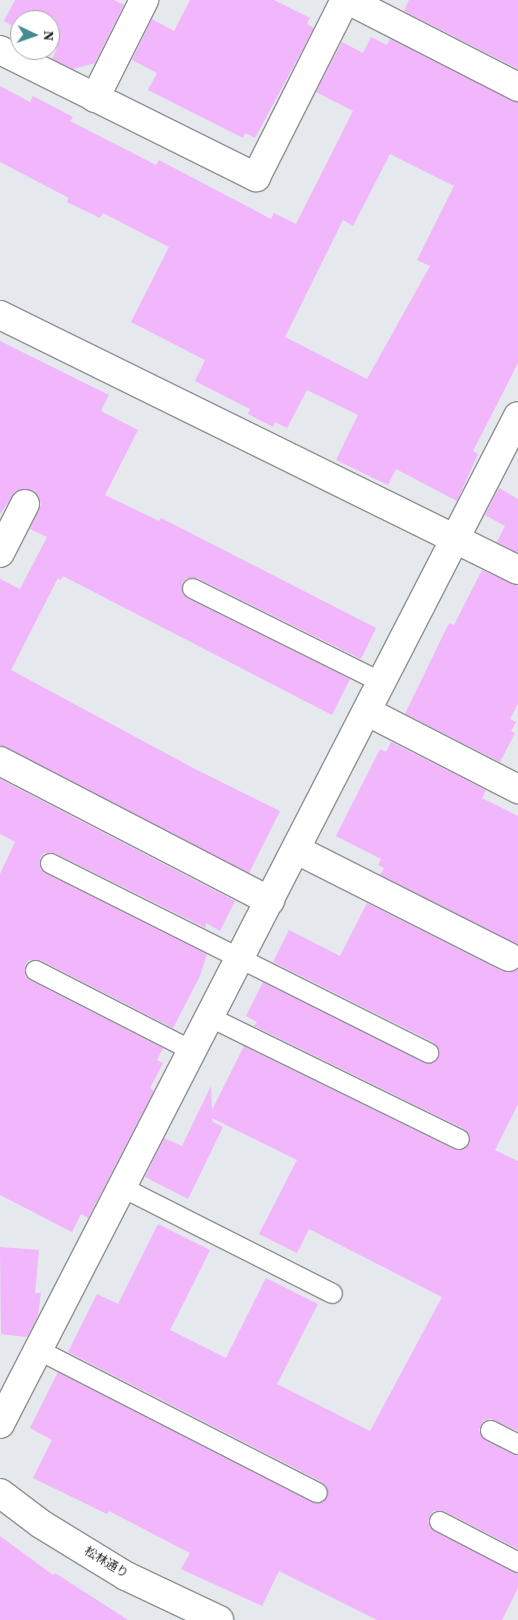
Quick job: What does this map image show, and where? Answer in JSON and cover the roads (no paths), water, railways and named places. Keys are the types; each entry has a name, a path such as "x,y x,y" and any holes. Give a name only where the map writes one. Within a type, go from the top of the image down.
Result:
{"street":[{"path":"95,98 144,0"},
{"path":"0,50 256,177 347,0 518,86"},
{"path":"0,315 518,570"},
{"path":"0,1424 458,539 518,416"},
{"path":"3,539 25,504"},
{"path":"368,712 518,789"},
{"path":"0,761 270,901"},
{"path":"297,850 508,957"},
{"name":"松林通り","path":"0,1493 41,1524 126,1576 219,1620"}],"lane":[{"path":"192,588 383,683"},
{"path":"50,863 428,1052"},
{"path":"34,970 193,1051"},
{"path":"210,1017 459,1139"},
{"path":"122,1187 332,1293"},
{"path":"38,1350 317,1492"},
{"path":"490,1430 518,1444"},
{"path":"439,1521 518,1562"}]}
